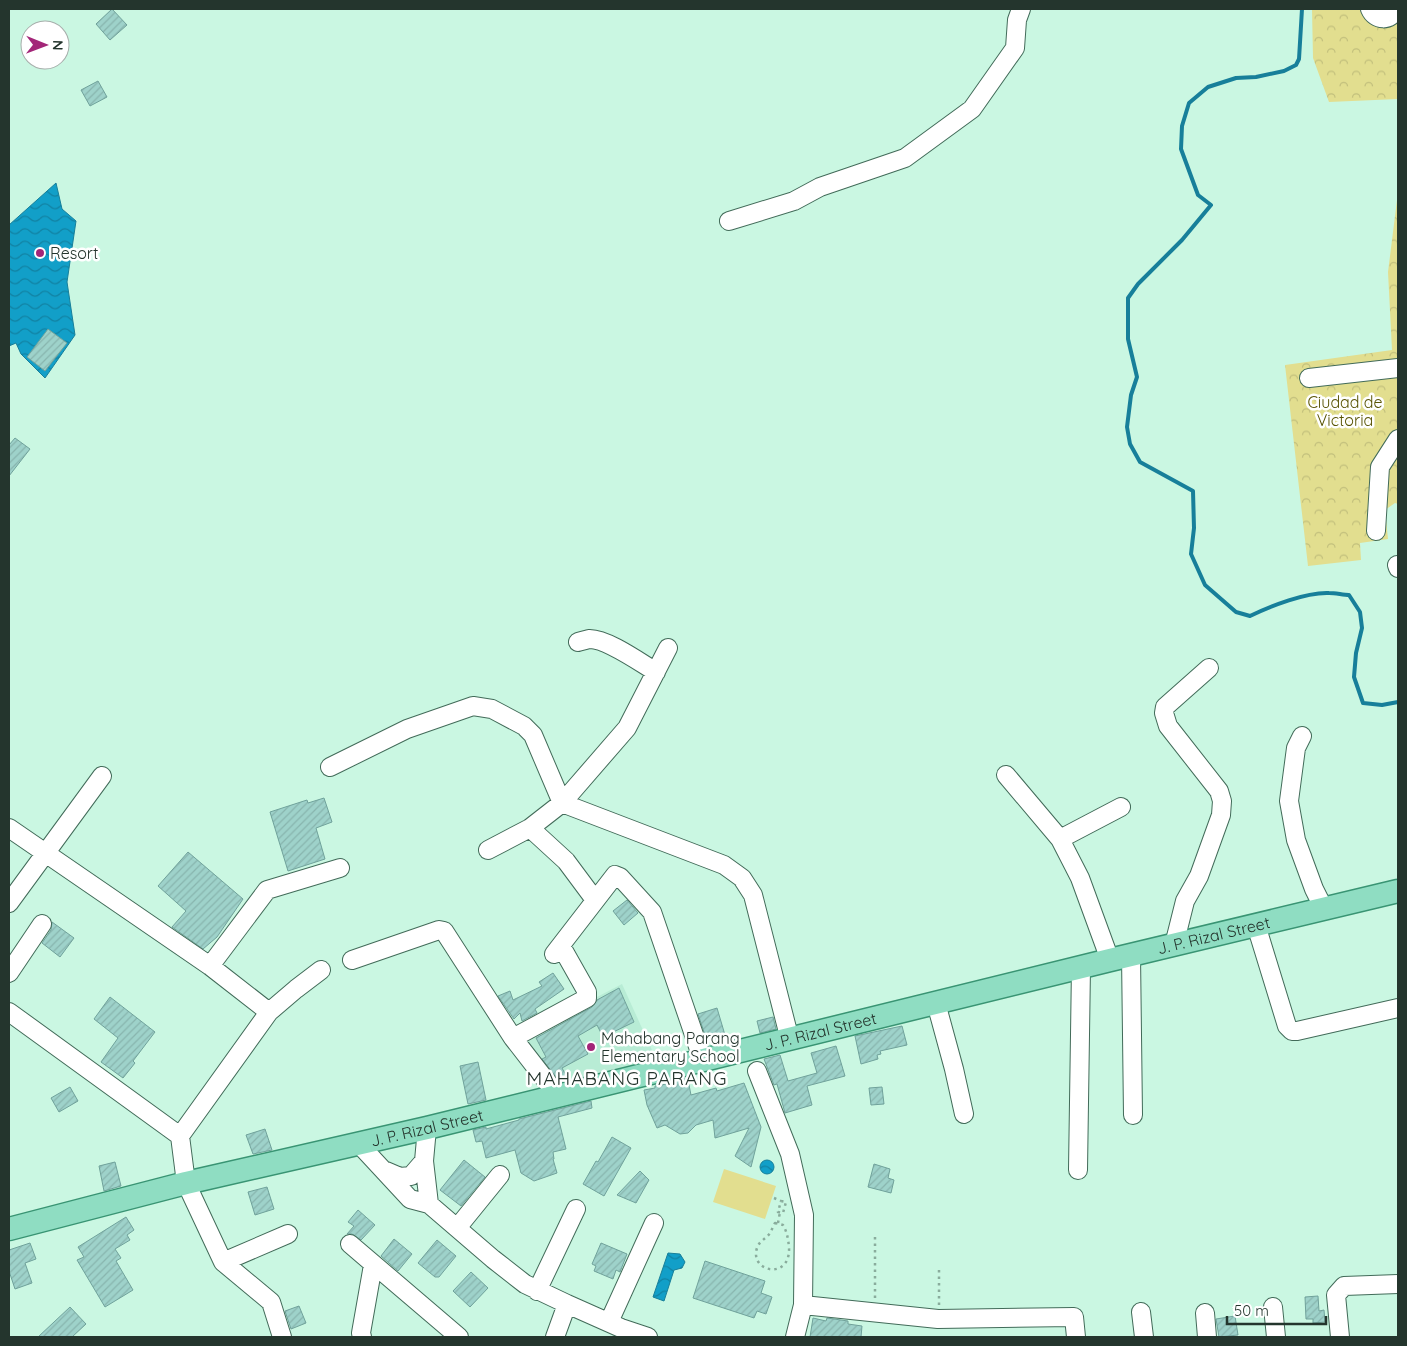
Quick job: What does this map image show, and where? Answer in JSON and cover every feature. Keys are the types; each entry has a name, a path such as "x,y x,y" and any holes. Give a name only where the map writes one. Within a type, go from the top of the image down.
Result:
{"main road":[{"name":"J. P. Rizal Street","path":"9,1229 186,1183 427,1128 790,1040 1120,957 1398,892"}],"street":[{"path":"729,221 794,201 820,187 905,158 972,109 1015,48 1017,20 1021,9"},
{"path":"1370,9 1372,14 1380,18 1388,18 1396,9"},
{"path":"1309,378 1398,368"},
{"path":"1376,530 1380,467 1398,439"},
{"path":"578,642 590,639 602,641 656,672"},
{"path":"488,850 530,828 562,803 627,728 668,648"},
{"path":"1174,945 1185,900 1198,876 1221,815 1222,802 1219,791 1168,726 1164,706 1209,668"},
{"path":"330,767 407,729 473,706 492,709 524,726 533,735 562,803 724,865 742,878 753,895 790,1040"},
{"path":"1302,736 1296,748 1289,801 1296,840 1314,889 1324,909"},
{"path":"9,903 102,776"},
{"path":"1006,776 1060,839 1120,957 1134,1115"},
{"path":"1060,839 1121,806"},
{"path":"9,828 210,966 269,1012"},
{"path":"530,828 566,861 595,900"},
{"path":"210,966 267,890 340,868"},
{"path":"513,1038 587,998 587,992 557,950 595,900 615,875 617,875 652,912 703,1061"},
{"path":"9,973 42,924"},
{"path":"1256,925 1287,1026 1292,1031 1398,1008"},
{"path":"352,960 439,930 444,931 513,1038 558,1096"},
{"path":"1078,1170 1081,967"},
{"path":"282,1337 271,1302 223,1262 186,1183 180,1136 269,1012 321,970"},
{"path":"936,1003 964,1114"},
{"path":"9,1012 180,1136"},
{"path":"757,1071 790,1154 804,1215 803,1305 795,1337"},
{"path":"427,1128 424,1161 429,1204"},
{"path":"358,1144 410,1199 429,1204 525,1284 567,1304 648,1337"},
{"path":"385,1171 400,1177 411,1176 424,1161"},
{"path":"457,1228 500,1175"},
{"path":"537,1290 576,1209"},
{"path":"609,1322 654,1223"},
{"path":"223,1262 288,1234"},
{"path":"350,1244 459,1337"},
{"path":"362,1337 373,1265"},
{"path":"1340,1337 1336,1295 1344,1286 1398,1284"},
{"path":"555,1337 567,1304"},
{"path":"803,1305 938,1319 1074,1317 1076,1337"},
{"path":"1274,1307 1276,1337"},
{"path":"1142,1312 1144,1337"},
{"path":"1205,1313 1207,1337"}],"path":[{"path":"774,1198 786,1202 783,1213 780,1212 778,1223 773,1226 771,1232 759,1243 756,1252 759,1263 763,1267 771,1269 782,1267 786,1263 789,1254 788,1234 783,1225 778,1223"},
{"path":"875,1237 876,1314"},
{"path":"938,1319 940,1268"}],"shaded area":[{"name":"Mahabang Parang Elementary School","path":"622,984 656,1059 558,1090 524,1035"}],"green space":[{"path":"1312,9 1398,9 1398,99 1329,102 1313,58"},
{"name":"Ciudad de Victoria","path":"1398,192 1398,504 1395,503 1385,510 1388,539 1360,543 1361,560 1308,566 1285,365 1392,350 1388,272"},
{"path":"724,1169 776,1186 765,1219 713,1202"}],"water":[{"name":"Resort","path":"56,183 62,209 76,221 67,282 75,335 45,378 21,354 16,343 9,346 9,225"},
{"path":"764,1160 770,1160 774,1167 770,1174 764,1174 760,1170 760,1164"},
{"path":"668,1253 680,1254 685,1262 682,1268 674,1270 664,1301 653,1297"}],"building":[{"path":"112,9 127,25 110,40 96,24"},
{"path":"98,81 107,97 90,106 81,90"},
{"path":"48,329 67,343 45,371 27,357"},
{"path":"15,438 30,449 9,476 9,445"},
{"path":"324,798 332,822 316,828 325,859 288,871 270,812 307,800 308,803"},
{"path":"188,852 243,899 217,937 203,949 172,927 186,911 158,886"},
{"path":"627,900 638,913 624,925 613,911"},
{"path":"52,922 74,938 60,957 42,943 51,930"},
{"path":"553,973 564,989 535,1009 537,1013 522,1021 520,1013 514,1019 498,996 510,991 513,1000 542,986 539,982"},
{"path":"619,988 634,1022 603,1037 597,1025 578,1036 588,1054 562,1068 568,1079 560,1082 542,1059 546,1057 536,1038 592,1007 597,1000"},
{"path":"110,997 155,1032 123,1078 101,1062 118,1038 94,1019"},
{"path":"717,1008 725,1035 707,1041 698,1014"},
{"path":"773,1017 776,1029 760,1033 757,1021"},
{"path":"902,1026 907,1045 880,1051 881,1054 877,1055 878,1059 861,1064 855,1036"},
{"path":"836,1046 845,1076 807,1086 812,1105 785,1113 777,1084 774,1085 764,1059 780,1055 788,1081 817,1073 811,1053"},
{"path":"478,1062 486,1100 468,1104 460,1066"},
{"path":"684,1078 684,1080 688,1080 691,1095 716,1088 717,1091 744,1083 761,1127 751,1167 735,1156 749,1128 715,1138 713,1120 696,1125 688,1133 680,1134 665,1125 657,1128 647,1105 644,1090"},
{"path":"70,1087 78,1101 59,1112 51,1098"},
{"path":"882,1087 884,1104 871,1105 869,1088"},
{"path":"591,1101 592,1108 558,1117 566,1149 553,1152 557,1173 534,1181 521,1173 515,1150 486,1158 482,1141 476,1142 473,1130 486,1127 486,1129"},
{"path":"265,1129 272,1150 253,1154 246,1135"},
{"path":"612,1137 631,1148 604,1196 583,1184"},
{"path":"464,1160 485,1177 461,1206 440,1190"},
{"path":"115,1162 121,1186 104,1191 99,1166"},
{"path":"874,1164 890,1169 888,1178 894,1180 891,1193 868,1187"},
{"path":"640,1171 649,1180 636,1203 617,1195"},
{"path":"267,1187 274,1209 255,1215 248,1192"},
{"path":"358,1210 375,1225 361,1240 352,1234 347,1234 354,1226 348,1222"},
{"path":"126,1217 134,1230 127,1235 130,1240 115,1249 121,1258 116,1261 133,1290 105,1307 77,1260 84,1257 78,1247"},
{"path":"394,1239 412,1254 398,1271 381,1256"},
{"path":"437,1240 456,1256 439,1277 435,1277 418,1263"},
{"path":"30,1243 36,1259 25,1263 32,1283 15,1289 9,1271 9,1250"},
{"path":"601,1243 627,1254 620,1272 616,1270 613,1279 594,1271 596,1266 592,1264"},
{"path":"705,1261 765,1281 761,1293 772,1297 766,1314 757,1311 754,1318 693,1298"},
{"path":"471,1272 488,1288 470,1307 453,1291"},
{"path":"1318,1296 1319,1311 1324,1310 1325,1322 1313,1323 1313,1319 1306,1319 1305,1297"},
{"path":"299,1306 306,1323 291,1329 285,1311"},
{"path":"70,1307 86,1324 72,1337 38,1337"},
{"path":"1235,1316 1238,1335 1219,1337 1216,1319"},
{"path":"813,1318 826,1321 827,1318 848,1321 848,1324 862,1326 861,1337 810,1337"}],"waterway":[{"path":"1302,9 1299,59 1296,65 1284,71 1256,77 1236,78 1208,87 1189,103 1182,126 1181,149 1198,195 1211,205 1182,240 1138,284 1128,298 1128,339 1137,377 1131,395 1127,427 1130,444 1140,462 1193,491 1194,528 1191,554 1205,585 1236,612 1250,616 1299,597 1320,593 1349,595 1360,612 1362,628 1356,653 1354,677 1363,703 1382,705 1398,702"}],"place":[{"name":"Resort","path":"40,253"},
{"name":"Mahabang Parang Elementary School","path":"591,1047"}],"district":[{"name":"MAHABANG PARANG","path":"627,1078"}]}
